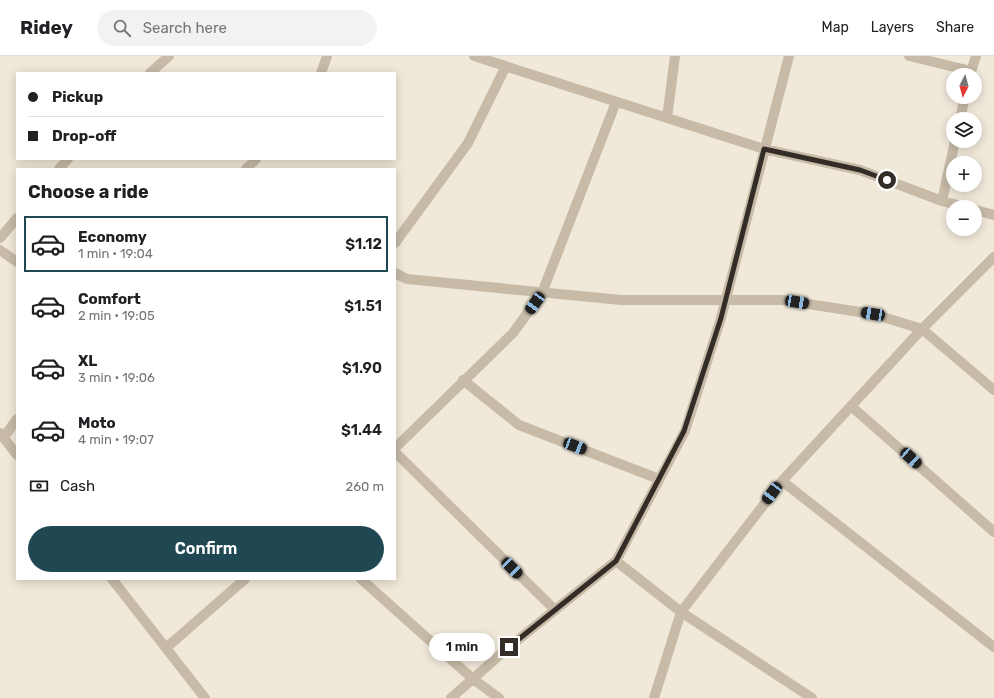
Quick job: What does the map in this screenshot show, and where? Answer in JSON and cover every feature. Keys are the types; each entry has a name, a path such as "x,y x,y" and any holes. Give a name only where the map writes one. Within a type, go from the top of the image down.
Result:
{"street":[{"path":"151,72 169,56"},
{"path":"321,72 327,56"},
{"path":"474,56 764,149 860,170 946,202"},
{"path":"667,118 675,56"},
{"path":"451,698 555,610 616,561 684,431 725,301 789,56"},
{"path":"909,56 952,68"},
{"path":"972,68 976,56"},
{"path":"396,242 468,143 506,66"},
{"path":"396,447 463,380 513,333 542,293 616,102"},
{"path":"942,201 954,148"},
{"path":"60,168 67,160"},
{"path":"247,168 255,160"},
{"path":"982,212 994,215"},
{"path":"0,238 16,219"},
{"path":"0,250 16,261"},
{"path":"654,698 681,612 782,481 922,329 994,258"},
{"path":"396,274 407,279 621,300 782,300 873,314 922,329 994,390"},
{"path":"463,380 519,425 659,479"},
{"path":"852,406 994,532"},
{"path":"16,420 2,435 16,454"},
{"path":"396,453 555,610"},
{"path":"782,481 994,647"},
{"path":"616,561 681,612 812,698"},
{"path":"113,580 205,698"},
{"path":"166,648 243,580"},
{"path":"362,580 473,679 499,698"}],"route":[{"path":"509,647 616,561 684,431 721,318 764,149 860,170 887,180"}]}
